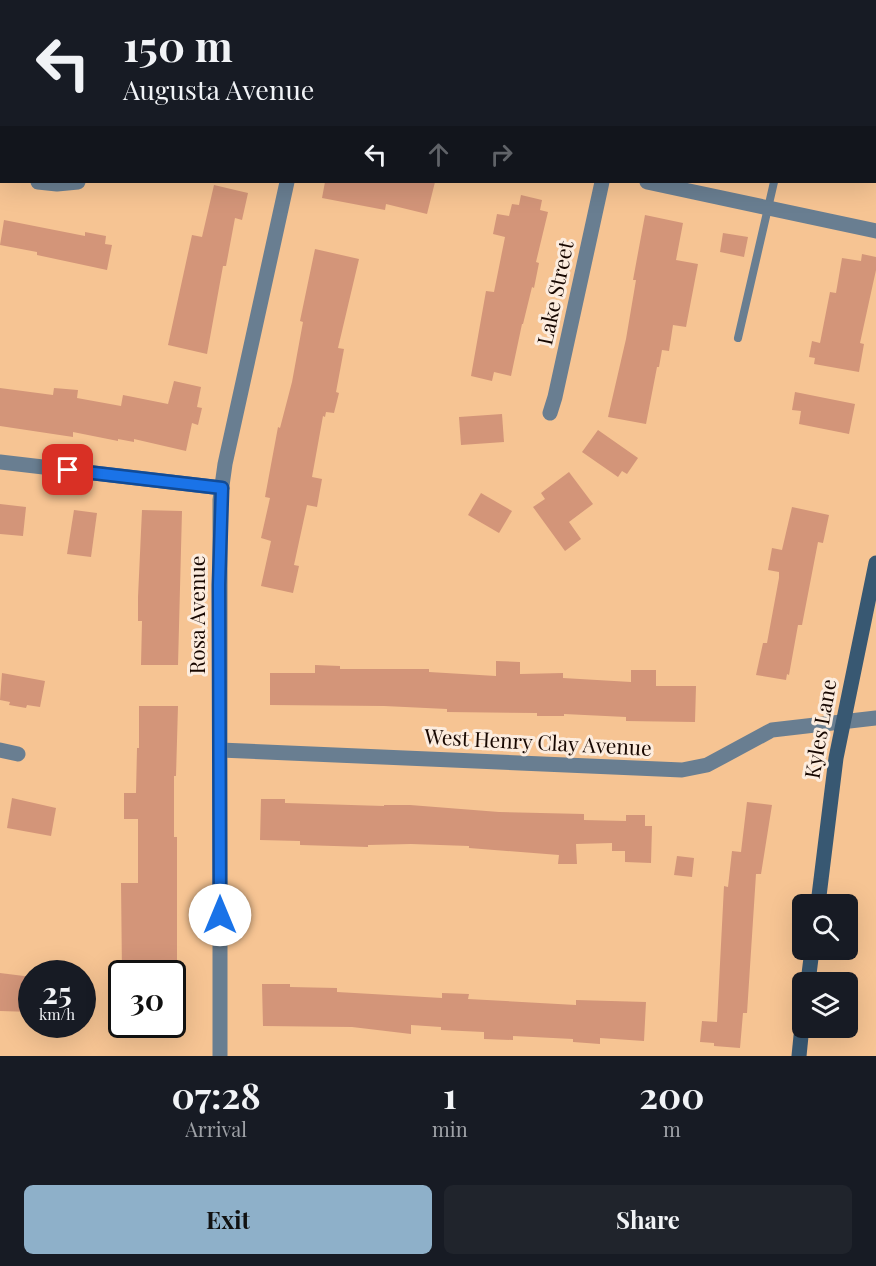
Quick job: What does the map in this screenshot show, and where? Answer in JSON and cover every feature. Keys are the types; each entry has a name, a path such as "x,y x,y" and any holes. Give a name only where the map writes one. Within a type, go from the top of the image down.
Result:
{"main road":[{"name":"Kyles Lane","path":"819,894 836,758 876,563"},
{"path":"799,1056 801,1038"}],"street":[{"path":"48,183 68,183"},
{"name":"Rosa Avenue","path":"220,1056 222,488 227,453 287,183"},
{"name":"Lake Street","path":"550,412 602,183"},
{"path":"652,183 876,231"},
{"path":"0,462 222,488"},
{"name":"West Henry Clay Avenue","path":"220,750 682,770 707,765 772,730 876,718"},
{"path":"0,750 18,754"}],"lane":[{"path":"738,338 774,183"}],"building":[{"path":"325,183 435,183 427,214 386,204 385,210 322,198"},
{"path":"214,185 248,193 242,220 235,218 226,266 223,266 207,354 168,345 192,235 202,237"},
{"path":"521,195 542,200 540,210 548,212 536,262 539,263 534,288 532,287 522,324 511,376 494,372 492,381 471,376 486,291 494,292 505,237 493,234 497,214 509,216 512,204 519,205"},
{"path":"645,215 683,223 676,260 698,264 686,327 673,325 669,351 662,350 646,424 608,417 626,339 636,280 633,280"},
{"path":"4,220 85,236 85,232 106,236 105,244 112,245 107,270 0,245"},
{"path":"723,233 748,237 744,257 720,252"},
{"path":"315,249 359,259 338,348 344,349 336,392 339,393 334,413 326,412 325,417 323,416 312,477 322,479 317,507 307,505 294,565 299,566 293,593 261,586 271,541 261,538 270,498 265,497 278,427 280,428 292,382 303,322 300,321"},
{"path":"862,254 876,257 876,270 860,343 864,344 859,372 814,364 815,358 809,357 812,341 820,343 830,292 836,293 842,258 861,261"},
{"path":"174,381 201,387 197,407 202,408 198,425 192,423 186,451 134,439 134,442 118,439 118,441 73,432 73,437 0,426 0,388 53,395 54,388 78,390 77,398 121,406 123,395 168,404"},
{"path":"795,392 855,404 849,434 799,424 801,411 792,410"},
{"path":"502,414 504,442 461,445 459,417"},
{"path":"598,430 638,458 627,474 622,471 618,477 582,452"},
{"path":"569,472 593,504 569,522 581,539 565,551 533,507 545,499 541,493"},
{"path":"481,493 512,511 499,533 468,515"},
{"path":"0,504 26,507 23,536 0,534"},
{"path":"792,507 829,515 823,543 818,542 802,625 798,625 789,675 787,674 786,680 756,675 763,643 767,643 779,578 779,572 768,570 772,548 782,550"},
{"path":"74,510 97,513 91,557 67,554"},
{"path":"142,510 182,511 178,665 141,665 142,621 138,621 138,597"},
{"path":"496,661 520,662 520,674 563,673 563,678 631,682 631,670 656,670 656,686 696,686 695,722 626,721 626,717 564,714 564,716 537,716 537,713 447,712 447,709 384,706 270,705 270,673 315,673 315,665 340,666 340,669 429,669 429,672 496,676"},
{"path":"2,673 45,681 40,707 27,705 26,708 9,705 10,702 0,700"},
{"path":"139,706 178,706 176,776 174,776 174,837 177,837 177,960 122,960 121,883 138,883 138,819 124,819 124,793 136,793 137,748 139,748"},
{"path":"12,798 56,808 51,836 7,828"},
{"path":"261,799 285,799 285,803 410,805 499,812 584,814 584,820 626,821 626,815 645,815 645,826 652,826 651,863 625,862 625,851 612,851 612,843 576,844 577,864 558,864 559,855 469,848 469,846 411,844 368,845 368,847 300,845 300,841 260,840"},
{"path":"747,802 772,805 761,874 756,874 747,1013 743,1013 740,1048 714,1046 714,1043 700,1042 702,1021 717,1022 724,886 728,887 732,851 741,852"},
{"path":"677,856 694,858 692,877 674,875"},
{"path":"0,973 18,975 18,1012 0,1011"},
{"path":"262,984 290,984 290,987 337,988 337,992 442,998 442,993 469,994 468,999 576,1005 576,1000 646,1002 644,1041 600,1038 600,1044 573,1042 573,1039 513,1036 513,1040 484,1039 484,1032 441,1030 441,1027 411,1025 411,1034 352,1027 263,1026"}],"route":[{"path":"68,470 222,488 219,585 220,915"}]}
